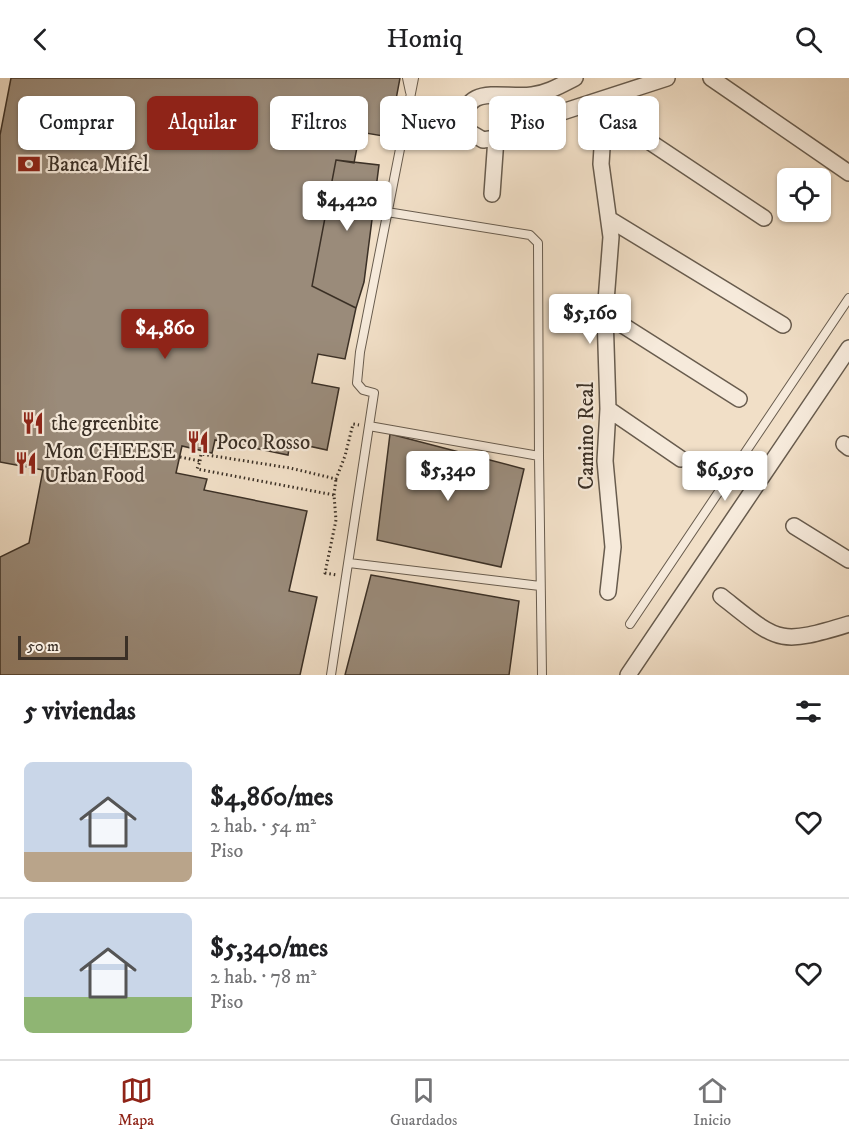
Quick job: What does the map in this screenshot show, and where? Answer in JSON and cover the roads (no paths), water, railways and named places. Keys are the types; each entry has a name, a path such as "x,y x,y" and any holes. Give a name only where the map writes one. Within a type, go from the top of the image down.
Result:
{"street":[{"path":"489,139 483,140 466,130 466,108 472,100 501,93 529,96 552,83 575,78"},
{"path":"627,96 667,78"},
{"path":"711,78 849,173"},
{"path":"659,144 764,218"},
{"path":"492,194 495,150"},
{"name":"Camino Real","path":"603,150 602,164 609,219 605,314 608,409 606,487 613,547 608,592"},
{"path":"609,219 783,325"},
{"path":"605,314 739,399"},
{"path":"628,675 849,348"},
{"path":"608,409 681,459"},
{"path":"794,526 849,560"},
{"path":"721,596 765,631 777,636 805,637 849,624"}],"lane":[{"path":"407,78 411,96"},
{"path":"411,96 414,78"},
{"path":"411,96 419,78"},
{"path":"331,675 374,393 363,390 357,383 400,150"},
{"path":"387,212 530,235 538,243 542,675"},
{"path":"630,624 849,298"},
{"path":"369,426 539,456"},
{"path":"349,563 540,585"}],"place":[{"name":"Banca Mifel","path":"29,164"},
{"name":"the greenbite","path":"33,423"},
{"name":"Poco Rosso","path":"198,442"},
{"name":"Mon CHEESE Urban Food","path":"26,463"}]}
